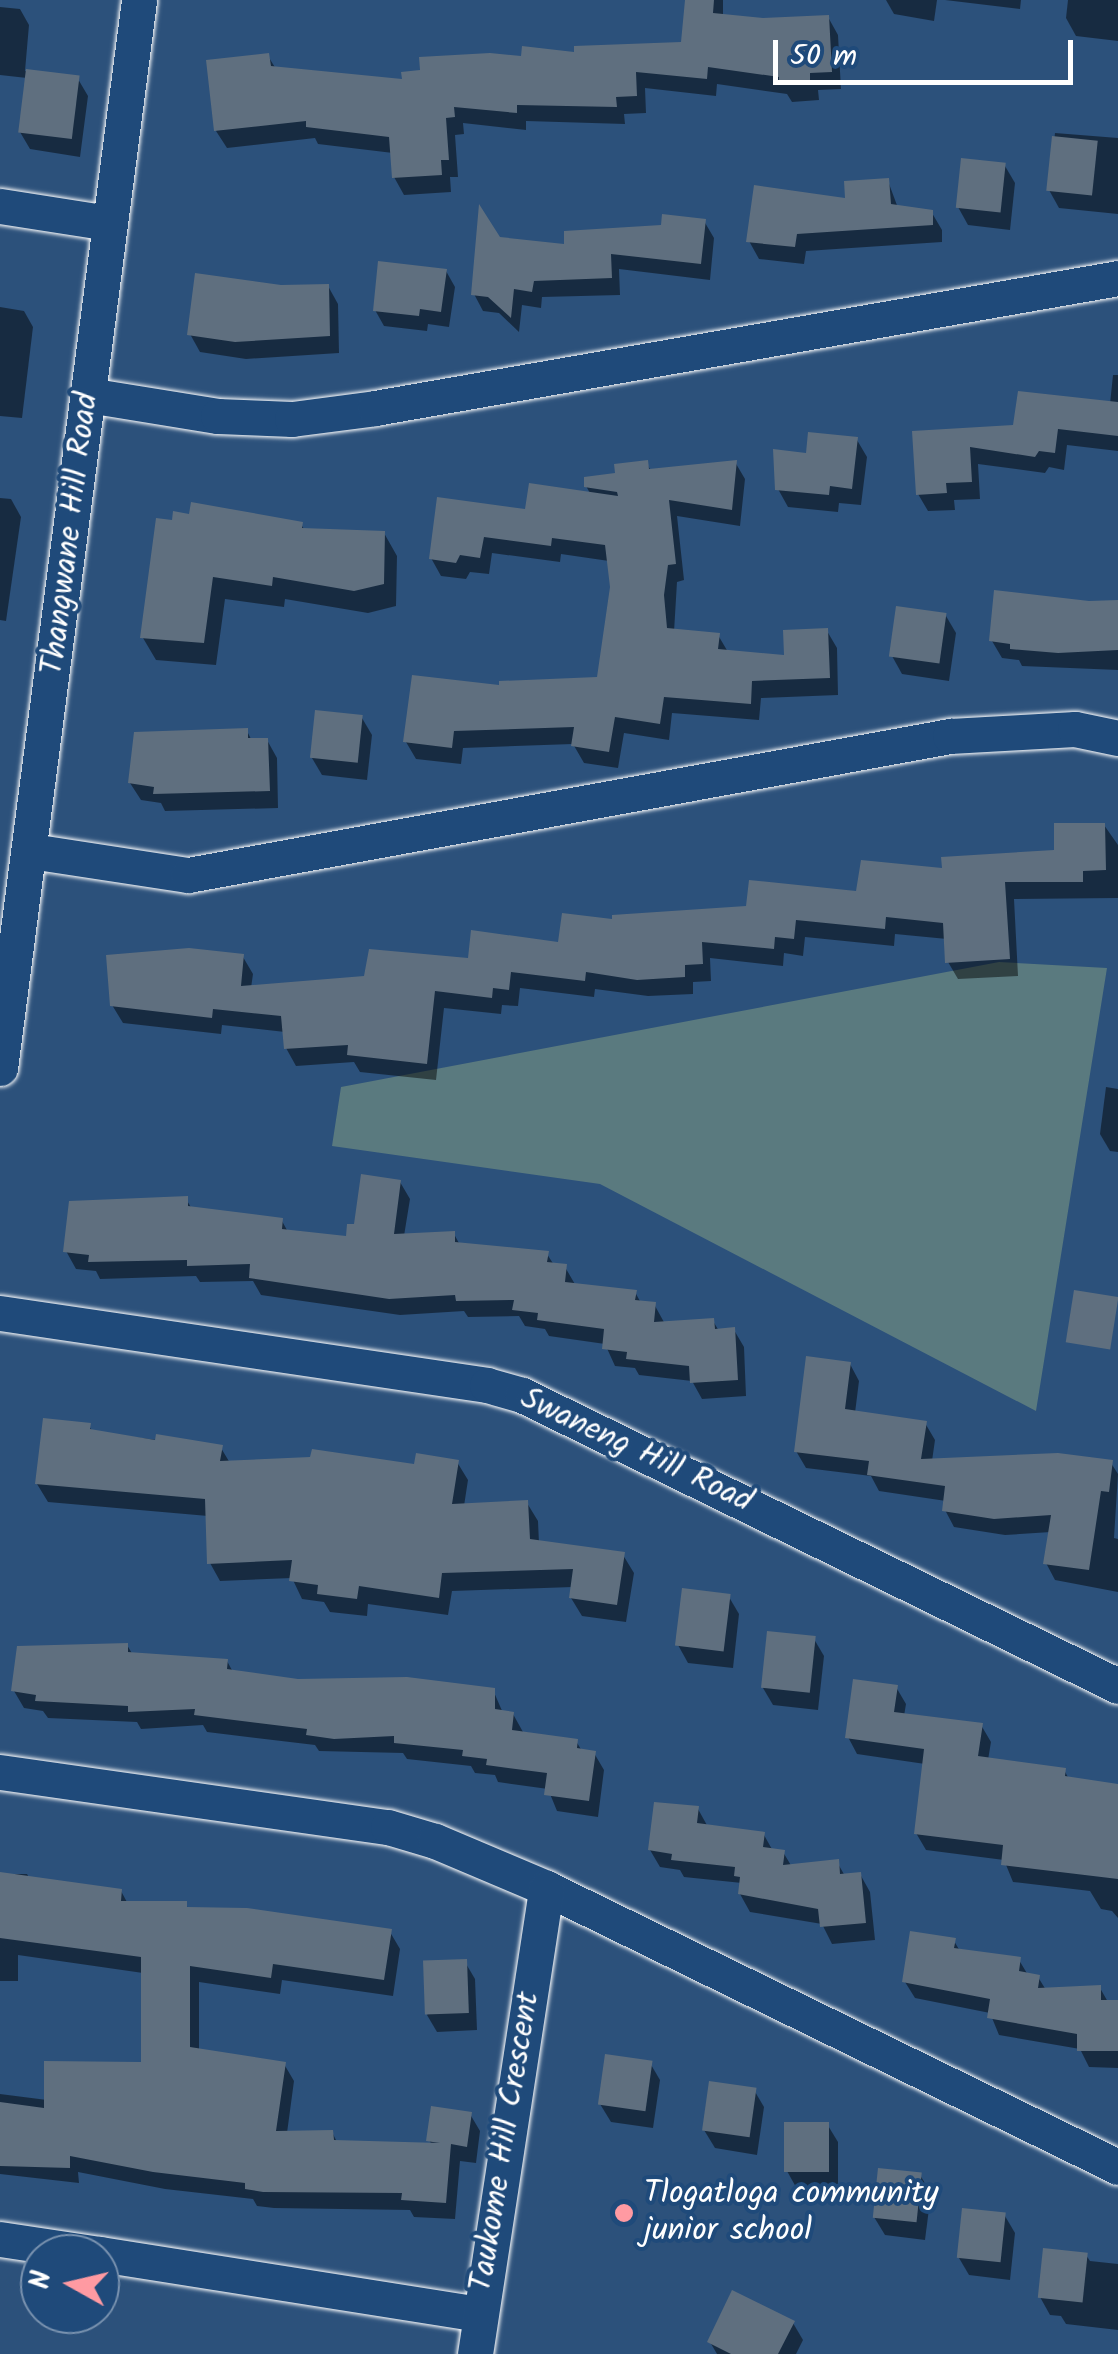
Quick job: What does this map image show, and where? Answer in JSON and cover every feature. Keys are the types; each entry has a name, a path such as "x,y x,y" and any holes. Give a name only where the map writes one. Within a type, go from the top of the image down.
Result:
{"street":[{"name":"Thangwane Hill Road","path":"0,1068 32,851 108,223 140,0"},
{"path":"0,206 108,223"},
{"path":"88,395 218,416 292,418 394,405 1118,278"},
{"path":"32,851 188,875 950,736 1075,729 1118,738"},
{"name":"Swaneng Hill Road","path":"0,1313 396,1370 522,1394 1118,1686"},
{"path":"0,1772 388,1827 435,1841 546,1888 1118,2166"},
{"name":"Taukome Hill Crescent","path":"120,2257 480,2314 546,1888"},
{"path":"475,2354 480,2314"}],"green space":[{"path":"999,962 1107,968 1036,1411 600,1184 332,1146 341,1087"}],"building":[{"path":"685,0 714,0 713,13 763,18 829,15 832,72 810,73 810,83 779,85 779,77 708,67 707,79 636,72 637,96 616,97 617,107 517,105 517,113 454,107 455,117 446,118 449,160 441,160 442,175 392,178 389,137 306,127 306,121 214,131 206,60 269,53 271,66 402,79 401,72 420,70 419,57 490,53 521,56 522,46 574,52 574,46 681,42"},
{"path":"26,69 80,76 72,139 18,133"},
{"path":"1052,136 1098,141 1092,196 1046,191"},
{"path":"961,158 1006,163 1001,212 956,208"},
{"path":"889,178 891,204 933,210 933,225 797,234 795,247 746,242 754,185 845,198 844,181"},
{"path":"479,204 500,237 564,244 564,231 661,225 662,214 706,219 701,264 611,254 612,278 534,281 532,292 514,289 511,318 488,297 471,295"},
{"path":"378,261 447,269 441,312 420,309 419,316 373,311"},
{"path":"195,273 281,285 329,284 330,336 235,342 187,335"},
{"path":"1018,391 1118,402 1118,436 1058,429 1055,453 1039,451 1035,457 970,447 972,482 946,483 947,493 916,495 912,431 1013,425"},
{"path":"808,432 858,437 852,489 830,486 829,495 775,490 773,449 806,453"},
{"path":"648,460 649,469 737,460 732,510 669,500 676,564 668,565 664,595 667,628 720,633 718,649 784,655 783,630 828,628 830,678 752,681 751,704 664,697 660,724 615,717 609,752 571,746 574,727 454,731 452,748 403,742 412,675 499,685 499,681 597,677 610,587 605,545 552,538 551,546 484,537 480,558 460,555 456,563 429,559 437,497 525,509 529,483 618,496 617,492 584,487 584,477 615,473 614,464"},
{"path":"191,502 303,522 302,528 385,531 384,584 354,591 273,577 272,586 213,577 204,643 140,638 156,518 172,520 173,511 189,514"},
{"path":"994,590 1089,601 1118,600 1118,650 1058,653 1010,649 1010,644 989,641"},
{"path":"896,606 947,613 939,664 889,657"},
{"path":"315,710 363,715 358,763 310,758"},
{"path":"248,728 248,738 268,738 270,791 153,794 154,787 128,783 134,732"},
{"path":"1054,823 1105,823 1106,870 1083,871 1083,882 1005,882 1010,959 945,963 943,923 886,917 885,929 796,920 794,939 775,937 774,949 702,942 703,964 685,965 685,977 637,980 586,972 585,981 511,972 509,990 493,988 492,998 435,991 427,1064 347,1055 348,1045 284,1049 281,1016 213,1009 212,1018 110,1006 106,955 189,948 244,954 241,986 364,976 369,949 468,958 471,930 558,942 562,913 612,919 612,915 746,906 749,880 856,891 861,860 942,868 941,857 1054,850"},
{"path":"361,1174 401,1180 394,1234 455,1231 455,1242 549,1251 547,1262 567,1264 565,1282 637,1290 635,1300 656,1302 654,1322 714,1318 715,1329 735,1327 738,1380 690,1383 689,1366 626,1359 627,1352 602,1349 604,1329 537,1320 538,1313 512,1310 514,1300 456,1301 455,1295 389,1299 249,1278 250,1264 187,1266 187,1260 88,1262 89,1255 63,1252 69,1201 188,1196 188,1206 283,1218 282,1229 346,1236 347,1224 354,1224"},
{"path":"1074,1290 1118,1297 1110,1349 1066,1342"},
{"path":"806,1356 851,1362 845,1409 927,1421 921,1459 1058,1453 1113,1460 1109,1492 1101,1491 1089,1570 1043,1564 1051,1515 994,1519 942,1511 945,1486 867,1475 869,1461 794,1452"},
{"path":"43,1418 91,1423 90,1429 155,1440 156,1434 223,1445 220,1461 310,1457 312,1449 414,1464 416,1453 459,1460 452,1504 528,1500 530,1539 625,1552 617,1605 569,1598 573,1569 442,1573 439,1598 359,1586 357,1599 317,1594 318,1585 289,1581 292,1560 207,1564 205,1499 35,1484"},
{"path":"682,1588 731,1594 724,1652 675,1646"},
{"path":"767,1631 816,1636 810,1693 761,1688"},
{"path":"128,1643 128,1652 228,1659 227,1669 298,1679 407,1677 495,1688 495,1709 514,1712 512,1730 578,1739 577,1748 596,1751 589,1801 544,1795 547,1773 486,1765 487,1759 462,1756 463,1750 394,1743 394,1736 334,1739 306,1735 307,1729 194,1715 195,1709 128,1712 128,1706 35,1701 36,1695 11,1691 17,1646"},
{"path":"853,1679 898,1685 894,1712 983,1723 978,1756 1066,1768 1065,1776 1118,1784 1118,1879 1001,1865 1003,1845 914,1834 924,1749 845,1738"},
{"path":"654,1802 699,1806 697,1823 765,1832 763,1847 785,1850 783,1865 839,1859 840,1874 861,1872 866,1923 820,1927 818,1909 738,1894 740,1877 734,1876 735,1867 671,1860 672,1854 648,1850"},
{"path":"0,1872 122,1889 121,1901 187,1901 187,1907 247,1908 392,1929 384,1980 273,1964 271,1978 190,1966 190,2047 286,2062 276,2131 333,2130 334,2140 440,2143 426,2141 431,2106 472,2112 467,2147 451,2144 446,2203 401,2200 402,2193 263,2192 245,2189 245,2183 153,2172 70,2156 70,2168 0,2166 0,2102 44,2108 44,2061 141,2062 141,1957 0,1938"},
{"path":"910,1931 956,1938 954,1948 1021,1957 1019,1971 1040,1975 1038,1988 1101,1985 1101,2000 1118,2000 1118,2051 1077,2051 1077,2034 987,2018 990,1999 902,1982"},
{"path":"467,1959 469,2013 425,2015 423,1961"},
{"path":"605,2054 653,2061 645,2111 598,2105"},
{"path":"709,2081 757,2088 750,2137 702,2131"},
{"path":"784,2122 829,2122 829,2172 784,2172"},
{"path":"878,2168 922,2173 917,2222 873,2218"},
{"path":"962,2208 1006,2213 1001,2262 957,2258"},
{"path":"1043,2248 1088,2253 1083,2302 1038,2298"},
{"path":"732,2290 795,2321 778,2354 731,2354 707,2342"}],"place":[{"name":"Tlogatloga community junior school","path":"624,2213"}]}
